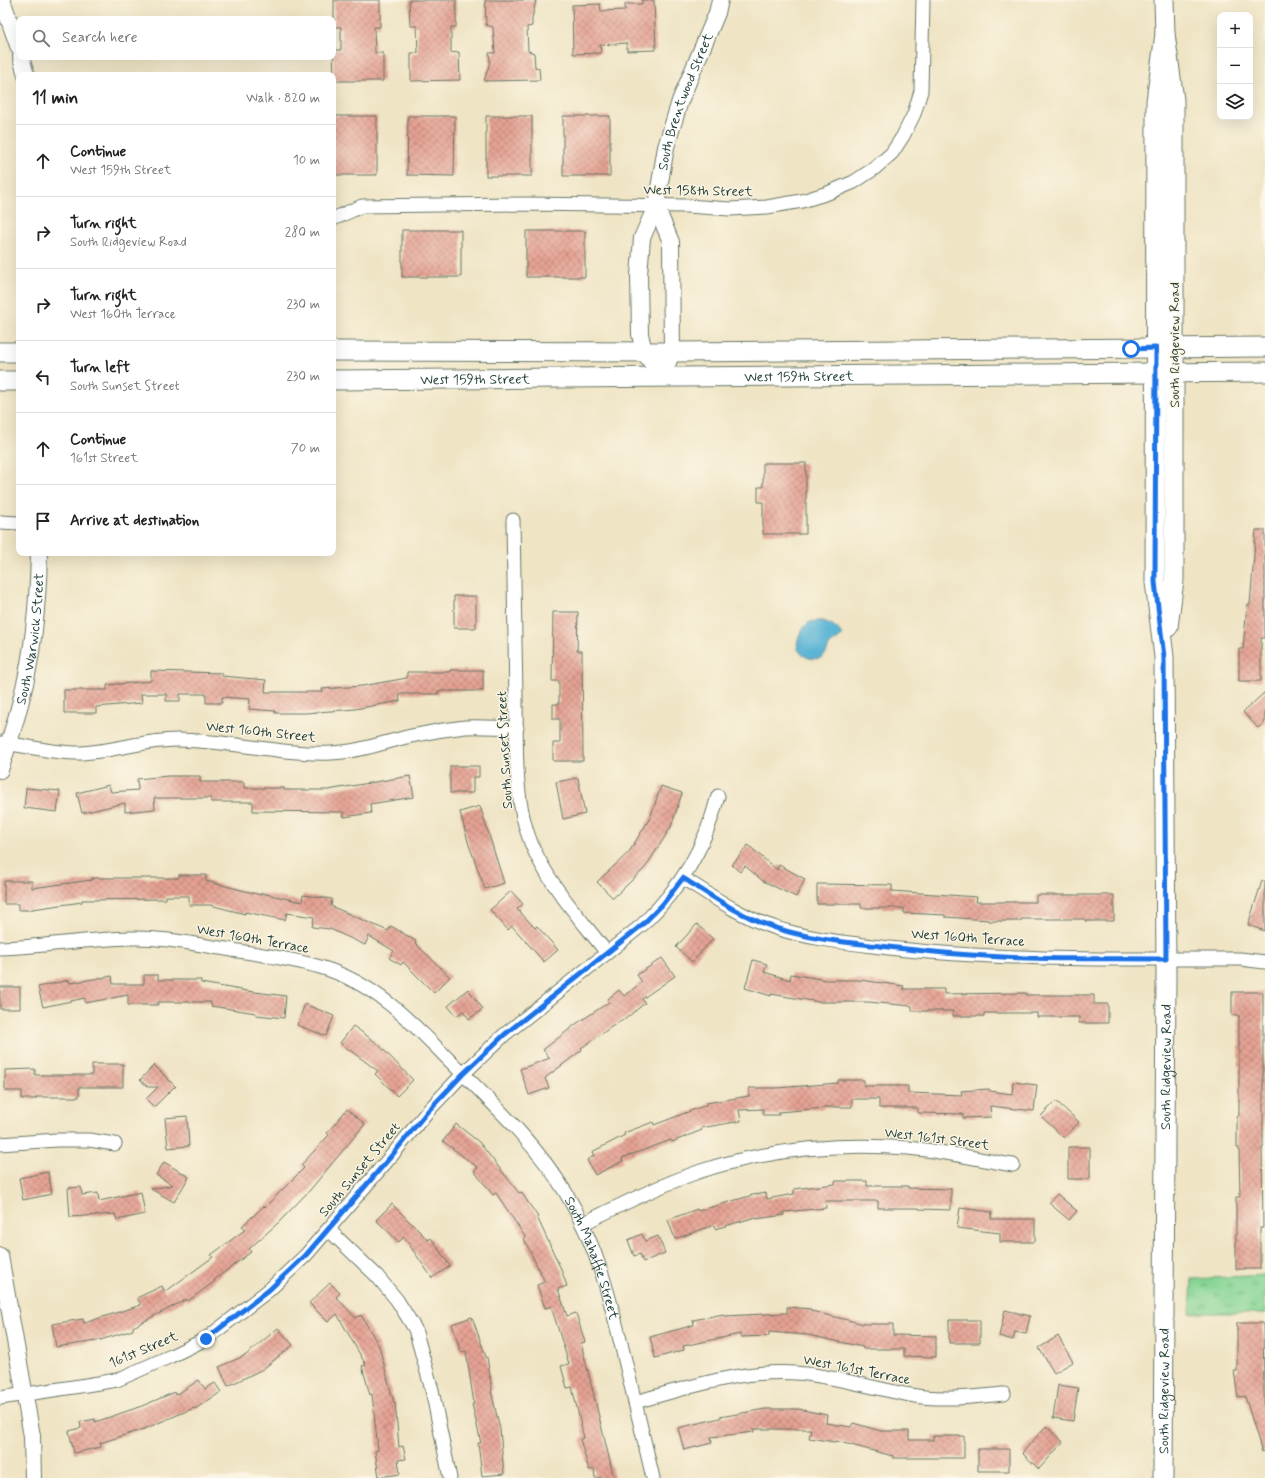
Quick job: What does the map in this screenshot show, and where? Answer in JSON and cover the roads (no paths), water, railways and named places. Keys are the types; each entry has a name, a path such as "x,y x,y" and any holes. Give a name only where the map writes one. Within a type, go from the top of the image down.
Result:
{"main road":[{"name":"South Ridgeview Road","path":"1163,1478 1166,959 1164,657 1174,580 1165,348 1174,100 1165,34 1164,0"},
{"name":"West 159th Street","path":"336,351 672,352 1265,347"},
{"path":"0,352 16,352"},
{"name":"West 159th Street","path":"336,380 1265,372"},
{"path":"0,381 16,381"}],"street":[{"path":"2,0 5,25 16,43"},
{"name":"South Brentwood Street","path":"644,352 640,334 639,275 642,238 656,206 666,147 680,101 717,13 720,0"},
{"name":"West 158th Street","path":"336,218 362,206 524,204 730,208 767,207 802,201 828,193 854,182 875,168 892,153 903,136 914,114 921,91 923,0"},
{"path":"22,60 25,72"},
{"path":"656,206 671,242 672,352 662,378"},
{"path":"644,352 662,378"},
{"name":"South Sunset Street","path":"513,520 517,760 524,821 542,866 553,883 607,953"},
{"path":"0,522 16,523"},
{"name":"South Warwick Street","path":"0,770 4,744 22,696 32,643 39,556"},
{"name":"West 160th Street","path":"4,744 53,752 80,753 157,741 176,740 198,741 302,753 332,753 375,746 410,736 443,730 466,727 517,728"},
{"name":"South Sunset Street","path":"450,1478 432,1390 416,1329 397,1300 377,1276 329,1230 427,1112 463,1074 504,1035 642,925 662,905 683,878 703,841 713,815 718,796"},
{"name":"West 160th Terrace","path":"683,878 724,905 749,918 802,936 920,951 1004,957 1240,959 1265,962"},
{"name":"West 160th Terrace","path":"0,948 27,947 110,938 134,938 185,942 287,959 322,967 359,983 389,1003 413,1024 463,1074"},
{"name":"South Mahaffie Street","path":"463,1074 515,1126 542,1158 566,1193 582,1224 594,1250 608,1290 653,1478"},
{"path":"0,1144 57,1140 90,1140 115,1144"},
{"name":"West 161st Street","path":"582,1224 662,1186 702,1171 742,1160 783,1152 832,1147 867,1146 909,1148 1013,1165"},
{"name":"161st Street","path":"24,1395 117,1380 206,1339 269,1290 306,1255 329,1230"},
{"path":"0,1256 32,1436 33,1478"},
{"name":"West 161st Terrace","path":"635,1402 722,1380 765,1373 816,1375 911,1395 937,1398 963,1398 1004,1394"},
{"path":"0,1398 24,1395"}],"water":[{"path":"823,621 836,628 842,635 830,645 822,657 812,659 802,655 798,649 797,642 804,627 810,622"}]}
